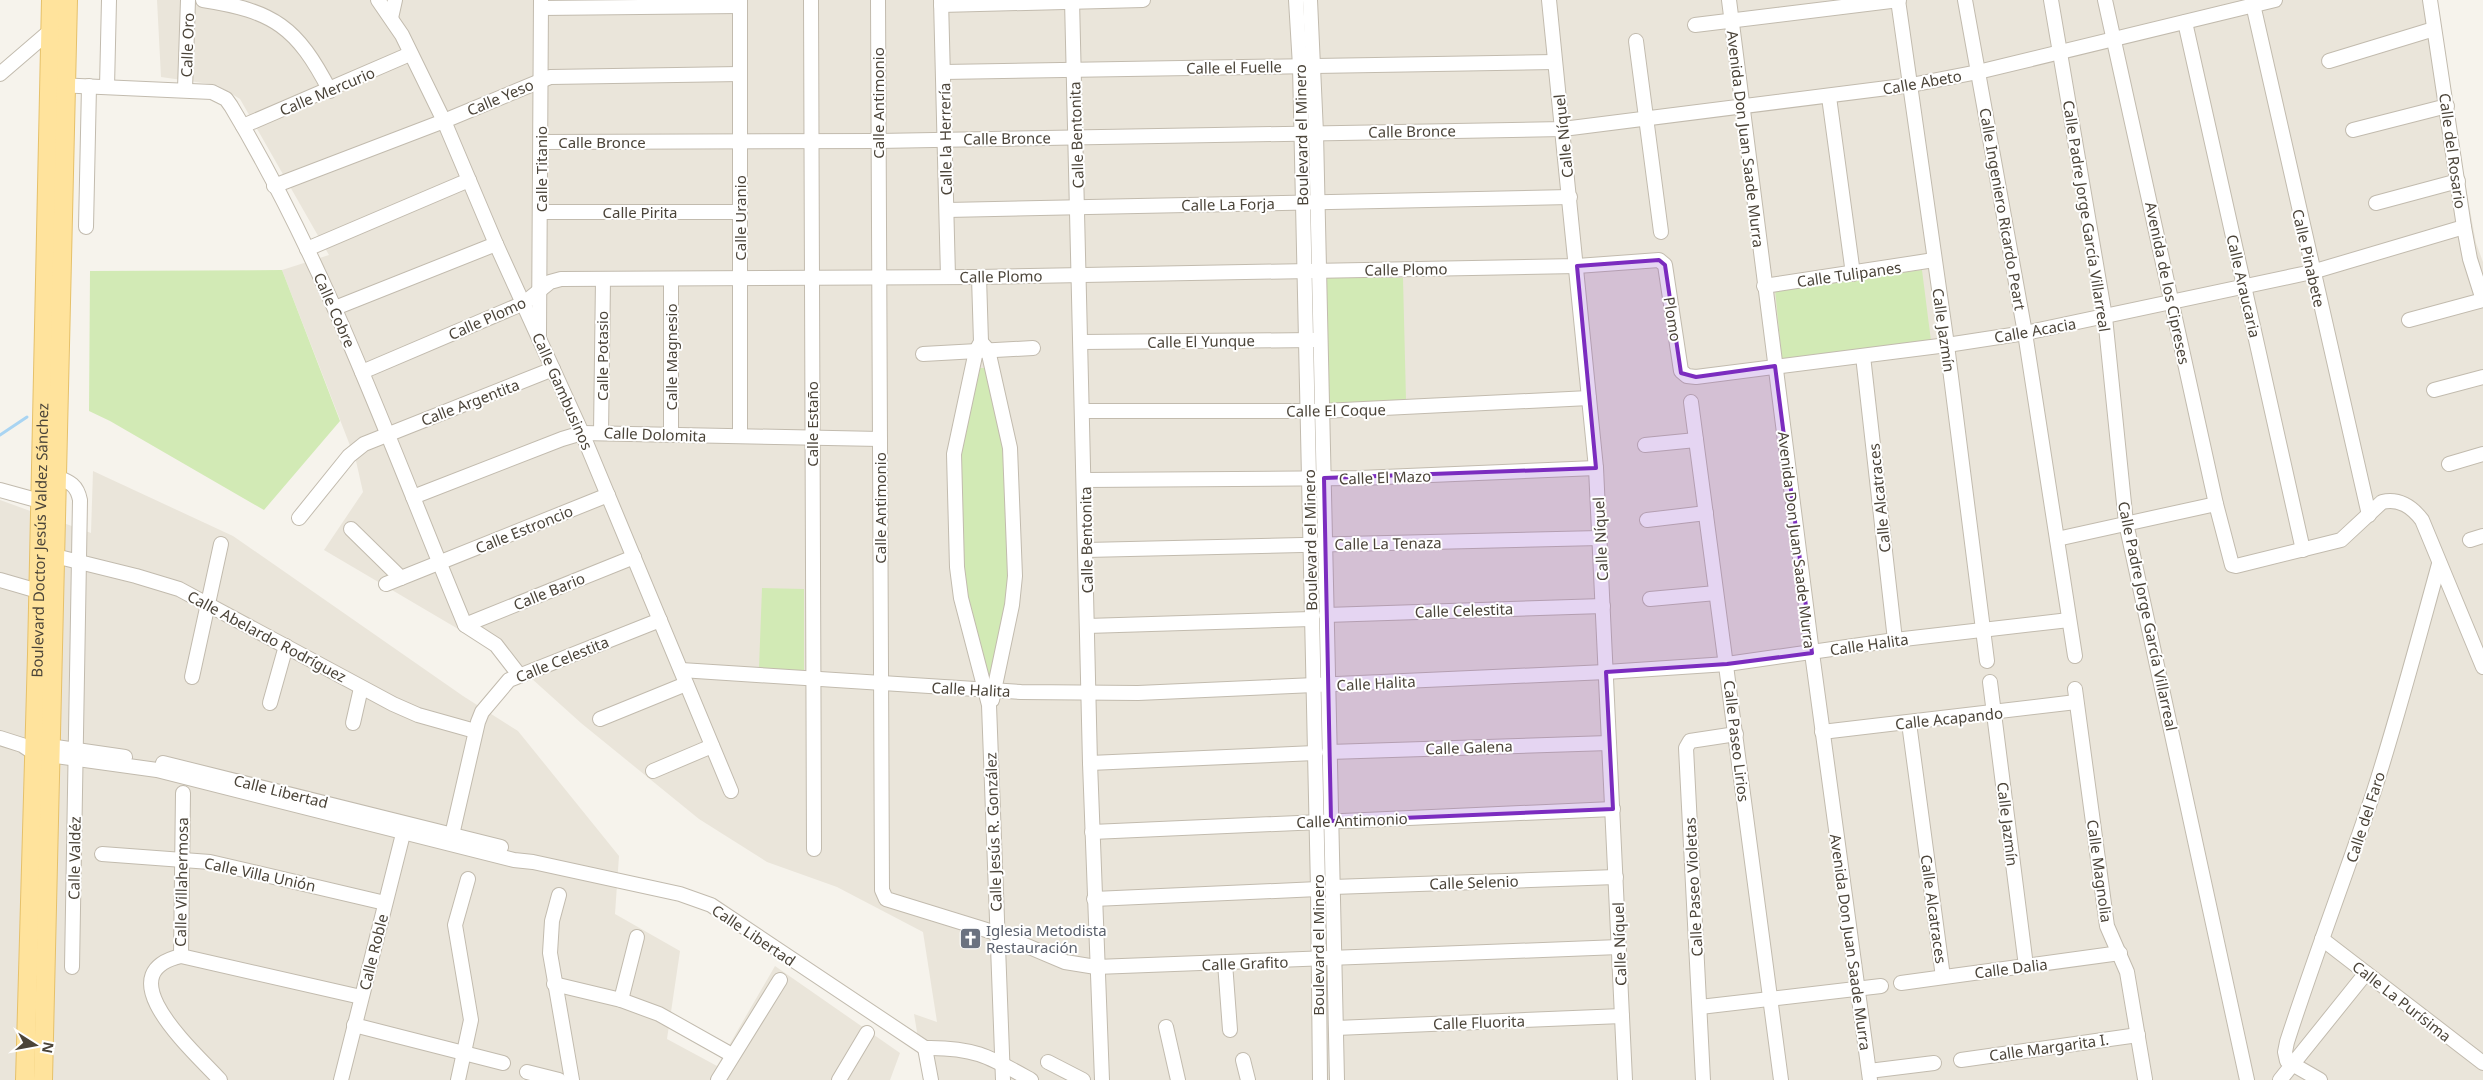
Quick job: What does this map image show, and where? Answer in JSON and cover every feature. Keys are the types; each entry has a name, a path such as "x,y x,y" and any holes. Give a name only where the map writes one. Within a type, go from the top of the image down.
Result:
{"main road":[{"name":"Boulevard Doctor Jesús Valdez Sánchez","path":"51,0 50,30 57,85"},
{"name":"Boulevard Doctor Jesús Valdez Sánchez","path":"25,1080 34,1045 40,501 49,449 57,85 68,0"},
{"name":"Boulevard Doctor Jesús Valdez Sánchez","path":"38,749 55,556 57,477 49,449"},
{"name":"Boulevard Doctor Jesús Valdez Sánchez","path":"34,1045 42,1080"}],"street":[{"path":"106,86 109,0"},
{"name":"Calle Oro","path":"185,89 188,0"},
{"path":"203,0 248,9 286,28 307,50 330,91"},
{"name":"Calle Gambusinos","path":"378,0 391,18 444,121 496,244 582,433 731,791"},
{"path":"391,18 395,0"},
{"name":"Calle Estaño","path":"811,0 814,849"},
{"name":"Calle Antimonio","path":"878,0 883,895 890,901 996,933"},
{"path":"941,2 1143,0"},
{"name":"Boulevard el Minero","path":"1296,0 1300,66 1312,686 1322,753"},
{"name":"Boulevard el Minero","path":"1310,0 1314,65 1323,411 1327,685 1322,753 1324,821 1333,887 1336,1080"},
{"name":"Calle Níquel","path":"1549,0 1596,468 1625,1080"},
{"name":"Avenida Don Juan Saade Murra","path":"1729,0 1774,366 1869,1076"},
{"path":"1695,25 1899,0"},
{"name":"Calle Jazmín","path":"1899,0 1947,345 1987,661"},
{"name":"Calle Ingeniero Ricardo Peart","path":"1965,0 2025,333 2076,656"},
{"name":"Calle Padre Jorge García Villarreal","path":"2051,0 2105,317 2126,523 2247,1080"},
{"name":"Avenida de los Cipreses","path":"2105,0 2216,504 2232,565 2236,566 2303,550"},
{"name":"Calle Abeto","path":"1563,129 1911,86 1978,72 2185,22 2253,3 2275,0"},
{"name":"Calle del Rosario","path":"2430,0 2464,227 2470,259 2483,300"},
{"name":"Calle Bentonita","path":"1072,1 1082,342 1090,763 1096,967 1102,1080"},
{"name":"Calle la Herrería","path":"941,2 948,277"},
{"path":"541,4 740,3"},
{"name":"Calle Uranio","path":"740,3 740,436"},
{"name":"Calle Pinabete","path":"2253,3 2312,272 2369,515"},
{"name":"Calle Titanio","path":"539,338 541,291 541,4"},
{"name":"Calle Araucaria","path":"2185,22 2303,550"},
{"path":"2328,61 2434,29"},
{"path":"0,74 50,30"},
{"path":"1636,41 1661,232"},
{"name":"Calle Mercurio","path":"243,126 330,91 410,54"},
{"name":"Calle el Fuelle","path":"943,72 1555,62"},
{"name":"Calle Yeso","path":"274,186 444,121 541,79 562,75 740,74"},
{"name":"Calle Cobre","path":"57,85 185,89 219,95 231,106 307,249 335,308 465,625"},
{"path":"86,227 89,86"},
{"path":"1829,97 1853,274"},
{"path":"2353,130 2447,106"},
{"name":"Calle Bronce","path":"541,142 878,141 1563,129"},
{"path":"307,249 468,180"},
{"path":"2376,203 2458,181"},
{"name":"Calle La Forja","path":"947,210 1570,198"},
{"name":"Calle Pirita","path":"541,212 740,212"},
{"name":"Calle Acacia","path":"1687,376 1863,356 2025,333 2312,272 2464,227"},
{"path":"335,308 496,244"},
{"name":"Calle Plomo","path":"362,372 524,304 555,280 979,277 1318,271 1577,266 1662,260"},
{"name":"Plomo","path":"1662,260 1665,265 1681,371 1687,376"},
{"name":"Calle Tulipanes","path":"1764,286 1853,274 1934,260"},
{"name":"Calle Jesús R. González","path":"979,277 982,348 1010,448 1015,576 1012,605 989,691 996,933 1003,1080"},
{"name":"Calle Magnesio","path":"671,279 671,434"},
{"name":"Calle Potasio","path":"602,433 603,280"},
{"path":"2409,320 2483,300"},
{"name":"Calle El Yunque","path":"1082,342 1320,340"},
{"path":"923,354 982,348 1033,348"},
{"name":"Calle Jesús R. González","path":"982,348 954,454 956,557 961,598 989,691"},
{"name":"Calle Alcatraces","path":"1863,356 1895,640"},
{"name":"Calle Argentita","path":"299,518 356,449 387,434 553,369"},
{"path":"2434,390 2483,377"},
{"name":"Calle El Coque","path":"1083,411 1323,411 1589,398"},
{"name":"Calle Paseo Lirios","path":"1691,402 1781,1080"},
{"name":"Calle Dolomita","path":"413,498 562,438 582,433 880,439"},
{"path":"1645,446 1696,440"},
{"path":"2450,464 2483,454"},
{"name":"Calle El Mazo","path":"1085,480 1324,478 1596,468"},
{"name":"Calle Valdéz","path":"57,477 71,483 78,494 79,562 72,967"},
{"path":"0,490 40,501"},
{"name":"Calle Estroncio","path":"386,584 608,495"},
{"path":"2303,550 2341,540 2377,506 2389,500 2408,505 2422,520 2483,667"},
{"path":"2057,539 2216,504"},
{"path":"1647,520 1706,513"},
{"path":"351,529 401,578"},
{"name":"Calle La Tenaza","path":"1086,550 1600,538"},
{"path":"192,677 221,544"},
{"name":"Calle Abelardo Rodríguez","path":"55,556 162,583 208,603 362,688 406,710 475,731"},
{"name":"Calle Bario","path":"465,625 634,557"},
{"name":"Calle del Faro","path":"2291,1065 2285,1057 2287,1042 2311,966 2374,789 2439,564"},
{"path":"0,580 38,591"},
{"path":"1650,599 1716,592"},
{"name":"Calle Celestita","path":"1326,615 1603,606"},
{"path":"1087,626 1311,619"},
{"name":"Calle Celestita","path":"452,835 475,731 482,712 514,678 660,620"},
{"name":"Calle Halita","path":"681,670 989,691 1089,694 1312,686 1606,672 1727,664 1895,640 2069,620"},
{"path":"465,625 496,645 514,678"},
{"path":"270,703 286,646"},
{"name":"Calle Jazmín","path":"1990,682 2026,966"},
{"path":"600,718 686,684"},
{"path":"353,723 362,688"},
{"name":"Calle Acapando","path":"1822,732 1994,713 2075,695"},
{"name":"Calle Magnolia","path":"2075,695 2107,926 2127,972 2145,1079"},
{"name":"Calle Alcatraces","path":"1909,723 1943,976"},
{"name":"Calle Paseo Violetas","path":"1703,1080 1686,748 1690,742 1736,734"},
{"name":"Calle Libertad","path":"0,738 38,749 134,762 185,777 404,828 514,860 533,862 680,894 711,905 925,1048"},
{"name":"Calle Galena","path":"1090,763 1609,742"},
{"path":"653,771 712,746"},
{"name":"Calle Villahermosa","path":"182,793 180,858 181,956 171,958 158,967 150,988 152,999 162,1015 220,1080"},
{"name":"Calle Antimonio","path":"1092,832 1613,809"},
{"name":"Boulevard el Minero","path":"1320,1080 1318,1054 1318,889 1324,821"},
{"name":"Calle Libertad","path":"404,828 452,835 516,851 533,862"},
{"name":"Calle Roble","path":"341,1080 404,828"},
{"name":"Calle Villa Unión","path":"102,854 180,858 241,868 386,903"},
{"name":"Calle Selenio","path":"1333,887 1616,877"},
{"path":"458,1080 471,1020 455,926 468,879"},
{"path":"1094,899 1318,889"},
{"path":"559,895 550,934 554,984 572,1080"},
{"name":"Calle Grafito","path":"996,933 1073,964 1096,967 1225,964 1619,947"},
{"path":"621,1000 637,937"},
{"name":"Calle La Purísima","path":"2322,939 2483,1063"},
{"name":"Calle Dalia","path":"1901,983 2120,953"},
{"path":"181,956 362,997"},
{"path":"1225,964 1230,1030"},
{"path":"2280,1080 2366,973"},
{"path":"718,1080 780,980"},
{"path":"554,984 621,1000 659,1014 732,1055"},
{"path":"1700,1007 1881,986"},
{"name":"Calle Fluorita","path":"1336,1028 1622,1016"},
{"path":"354,1025 502,1063"},
{"path":"1166,1027 1178,1080"},
{"path":"839,1080 868,1033"},
{"name":"Calle Margarita I.","path":"1961,1060 2138,1035"},
{"path":"931,1080 925,1048 955,1048 990,1056 1031,1080"},
{"path":"1243,1060 1248,1080"},
{"path":"1048,1062 1083,1080"},
{"path":"1869,1076 1934,1063"},
{"path":"2291,1065 2320,1080"},
{"path":"527,1072 559,1080"}],"highlighted area":[{"path":"1659,260 1665,265 1681,373 1696,377 1775,366 1812,653 1727,664 1606,672 1613,809 1331,821 1324,478 1596,468 1577,266"}],"shaded area":[{"path":"157,0 2432,0 2476,243 2483,262 2483,1080 925,1080 914,1014 937,1022 923,932 837,887 767,862 699,819 581,723 511,660 324,550 363,492 356,461 282,270 329,255 240,99 217,85 161,77"},
{"path":"93,471 233,536 463,696 518,731 619,856 615,914 680,951 667,1039 717,1066 775,966 900,1053 890,1080 0,1080 0,500 91,533"}],"green space":[{"path":"282,270 340,421 264,510 110,421 89,411 90,271"},
{"path":"1922,270 1931,341 1782,361 1775,289"},
{"path":"1326,278 1403,278 1406,400 1329,405"},
{"path":"978,368 989,368 1006,438 1012,591 997,674 986,678 963,584 959,448"},
{"path":"762,588 804,589 804,671 759,668"}],"waterway":[{"path":"0,435 27,417"}],"place":[{"name":"Iglesia Metodista Restauración","path":"970,939"}]}
